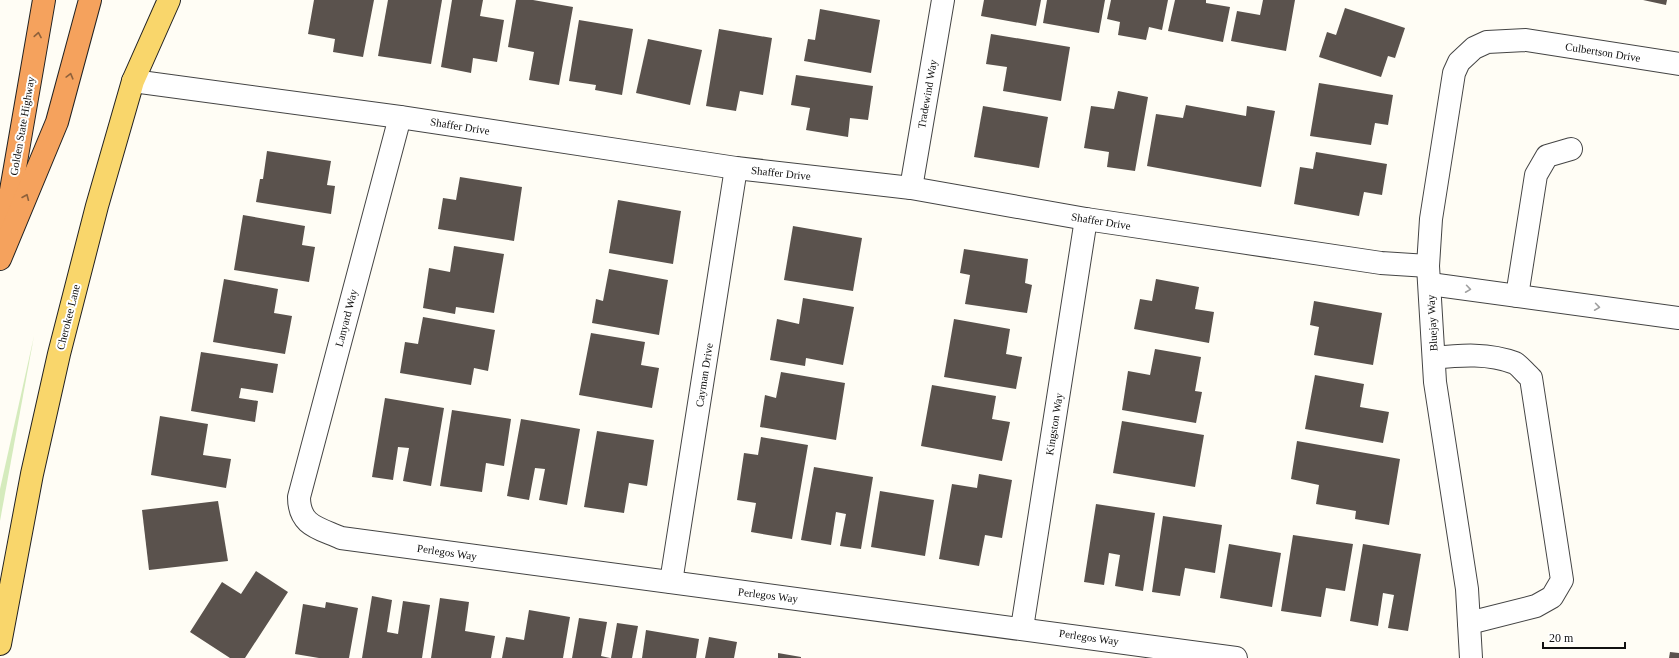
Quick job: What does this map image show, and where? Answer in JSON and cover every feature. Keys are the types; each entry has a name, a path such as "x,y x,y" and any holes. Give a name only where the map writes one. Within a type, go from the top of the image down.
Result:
{"highway":[{"name":"Golden State Highway","path":"0,252 44,0"},
{"path":"0,259 58,122 90,0"}],"main road":[{"name":"Cherokee Lane","path":"0,644 32,474 59,354 97,206 133,81 170,0"}],"street":[{"name":"Tradewind Way","path":"911,188 943,0"},
{"name":"Culbertson Drive","path":"1526,40 1679,64"},
{"name":"Bluejay Way","path":"1471,658 1467,589 1435,382 1429,275 1431,219 1454,73 1459,62 1474,48 1488,42 1526,40"},
{"name":"Shaffer Drive","path":"133,81 400,117 736,168 911,188 1086,219 1381,263 1517,296 1679,318"},
{"name":"Lanyard Way","path":"304,519 299,508 299,497 400,117"},
{"path":"1517,296 1536,175 1547,156 1571,149"},
{"name":"Cayman Drive","path":"671,582 736,168"},
{"name":"Kingston Way","path":"1022,628 1086,219"},
{"path":"1434,358 1466,354 1485,356 1516,364 1531,378 1562,580 1552,597 1536,606 1469,623"},
{"name":"Perlegos Way","path":"304,519 311,524 342,538 1022,628 1236,658"}],"green space":[{"path":"34,336 0,521 0,489"}],"building":[{"path":"314,0 374,0 363,57 333,52 335,39 308,34"},
{"path":"388,0 442,0 431,64 378,56"},
{"path":"452,0 483,0 480,16 504,20 497,62 473,58 471,73 441,67"},
{"path":"516,0 533,0 573,7 559,85 529,80 534,52 508,47"},
{"path":"984,0 1041,0 1036,26 981,16"},
{"path":"1047,0 1105,0 1099,33 1043,23"},
{"path":"1111,0 1168,0 1162,30 1149,27 1146,40 1118,35 1120,22 1107,19"},
{"path":"1175,0 1206,0 1206,3 1230,7 1223,42 1168,31"},
{"path":"1263,0 1295,0 1286,51 1231,41 1237,11 1260,15"},
{"path":"1643,0 1667,0 1666,5"},
{"path":"1345,8 1405,28 1395,58 1388,56 1381,77 1319,57 1327,32 1336,35"},
{"path":"820,9 880,20 871,73 804,61 808,39 815,40"},
{"path":"579,20 633,29 622,95 595,90 596,85 569,81"},
{"path":"719,29 772,38 763,95 740,91 736,111 706,106"},
{"path":"991,34 1070,47 1061,101 1003,91 1007,67 986,64"},
{"path":"648,39 702,50 690,105 636,93"},
{"path":"796,75 873,86 868,120 850,118 848,137 806,130 810,108 791,105"},
{"path":"1319,83 1393,95 1388,125 1375,123 1371,145 1310,136"},
{"path":"1118,91 1148,97 1135,171 1107,167 1109,152 1084,148 1091,106 1114,109"},
{"path":"1186,105 1246,116 1247,106 1275,111 1261,187 1147,166 1156,114 1183,118"},
{"path":"983,106 1048,117 1039,168 974,157"},
{"path":"267,151 331,161 327,185 335,186 331,214 256,202 260,179 263,179"},
{"path":"1316,152 1387,164 1382,195 1364,192 1359,216 1294,204 1300,167 1313,169"},
{"path":"460,177 522,187 514,241 438,229 443,198 456,200"},
{"path":"618,200 681,211 673,264 609,253"},
{"path":"243,215 305,226 302,245 315,247 309,282 234,270"},
{"path":"793,226 862,238 853,291 784,280"},
{"path":"454,246 504,254 494,313 456,307 455,314 423,308 429,268 450,272"},
{"path":"964,249 1028,259 1025,283 1032,285 1027,313 965,304 970,275 960,273"},
{"path":"609,269 668,280 659,335 592,323 596,299 603,301"},
{"path":"224,279 278,289 274,313 292,316 285,354 213,342"},
{"path":"1156,279 1199,287 1195,309 1214,312 1209,343 1134,329 1140,299 1152,301"},
{"path":"803,298 854,307 843,365 806,358 805,366 770,360 777,319 799,324"},
{"path":"1314,301 1382,313 1373,365 1314,355 1319,327 1310,325"},
{"path":"423,317 495,330 488,371 474,368 471,385 400,373 405,342 418,344"},
{"path":"954,319 1010,329 1006,354 1022,357 1016,389 944,377"},
{"path":"591,333 645,342 641,365 659,368 652,408 579,395"},
{"path":"1155,349 1201,357 1195,391 1202,392 1196,423 1122,410 1128,371 1150,375"},
{"path":"201,352 278,364 273,393 241,388 239,398 258,401 255,422 191,411"},
{"path":"781,372 845,383 836,440 760,427 765,395 776,398"},
{"path":"1315,375 1364,384 1360,407 1389,412 1383,443 1305,429"},
{"path":"932,385 996,396 992,419 1010,422 1002,461 921,446"},
{"path":"385,398 444,408 431,486 403,481 409,448 398,447 393,480 372,477"},
{"path":"452,410 511,419 504,466 486,463 482,492 440,486"},
{"path":"160,416 208,424 203,455 231,459 226,488 151,475"},
{"path":"521,419 580,429 567,505 539,500 545,469 535,468 529,500 507,496"},
{"path":"1122,421 1204,435 1195,487 1113,473"},
{"path":"597,431 654,440 647,486 629,483 624,513 584,507"},
{"path":"761,437 808,445 792,539 751,532 756,503 737,500 744,453 758,455"},
{"path":"1297,441 1400,459 1389,525 1355,519 1356,511 1316,504 1319,485 1291,479"},
{"path":"814,467 873,477 861,549 840,546 846,514 836,512 831,545 801,540"},
{"path":"979,474 1012,480 1002,538 985,535 979,566 939,559 952,484 977,488"},
{"path":"880,491 934,500 925,556 871,547"},
{"path":"218,501 228,561 149,570 142,510"},
{"path":"1096,504 1155,513 1143,591 1115,586 1120,555 1109,553 1104,585 1084,582"},
{"path":"1163,516 1222,525 1215,573 1185,568 1180,596 1152,592"},
{"path":"1293,535 1353,544 1345,591 1326,588 1321,617 1281,611"},
{"path":"1229,544 1281,553 1272,607 1220,598"},
{"path":"1363,544 1421,554 1408,631 1388,628 1394,595 1383,593 1378,626 1350,621"},
{"path":"256,571 288,592 245,658 230,658 190,632 222,582 241,594"},
{"path":"372,596 392,600 387,632 398,634 403,601 430,605 422,658 362,658"},
{"path":"440,598 469,602 465,631 495,636 491,658 431,658"},
{"path":"326,602 358,608 349,658 319,658 295,654 303,604 325,608"},
{"path":"529,610 570,617 563,658 502,658 506,637 524,640"},
{"path":"579,618 607,622 601,656 610,658 572,658"},
{"path":"617,623 638,626 632,658 611,658"},
{"path":"646,630 699,639 696,658 642,658"},
{"path":"709,637 737,642 734,658 705,658"},
{"path":"1670,652 1679,653 1679,658 1669,658"},
{"path":"778,653 801,657 801,658 778,658"}]}
